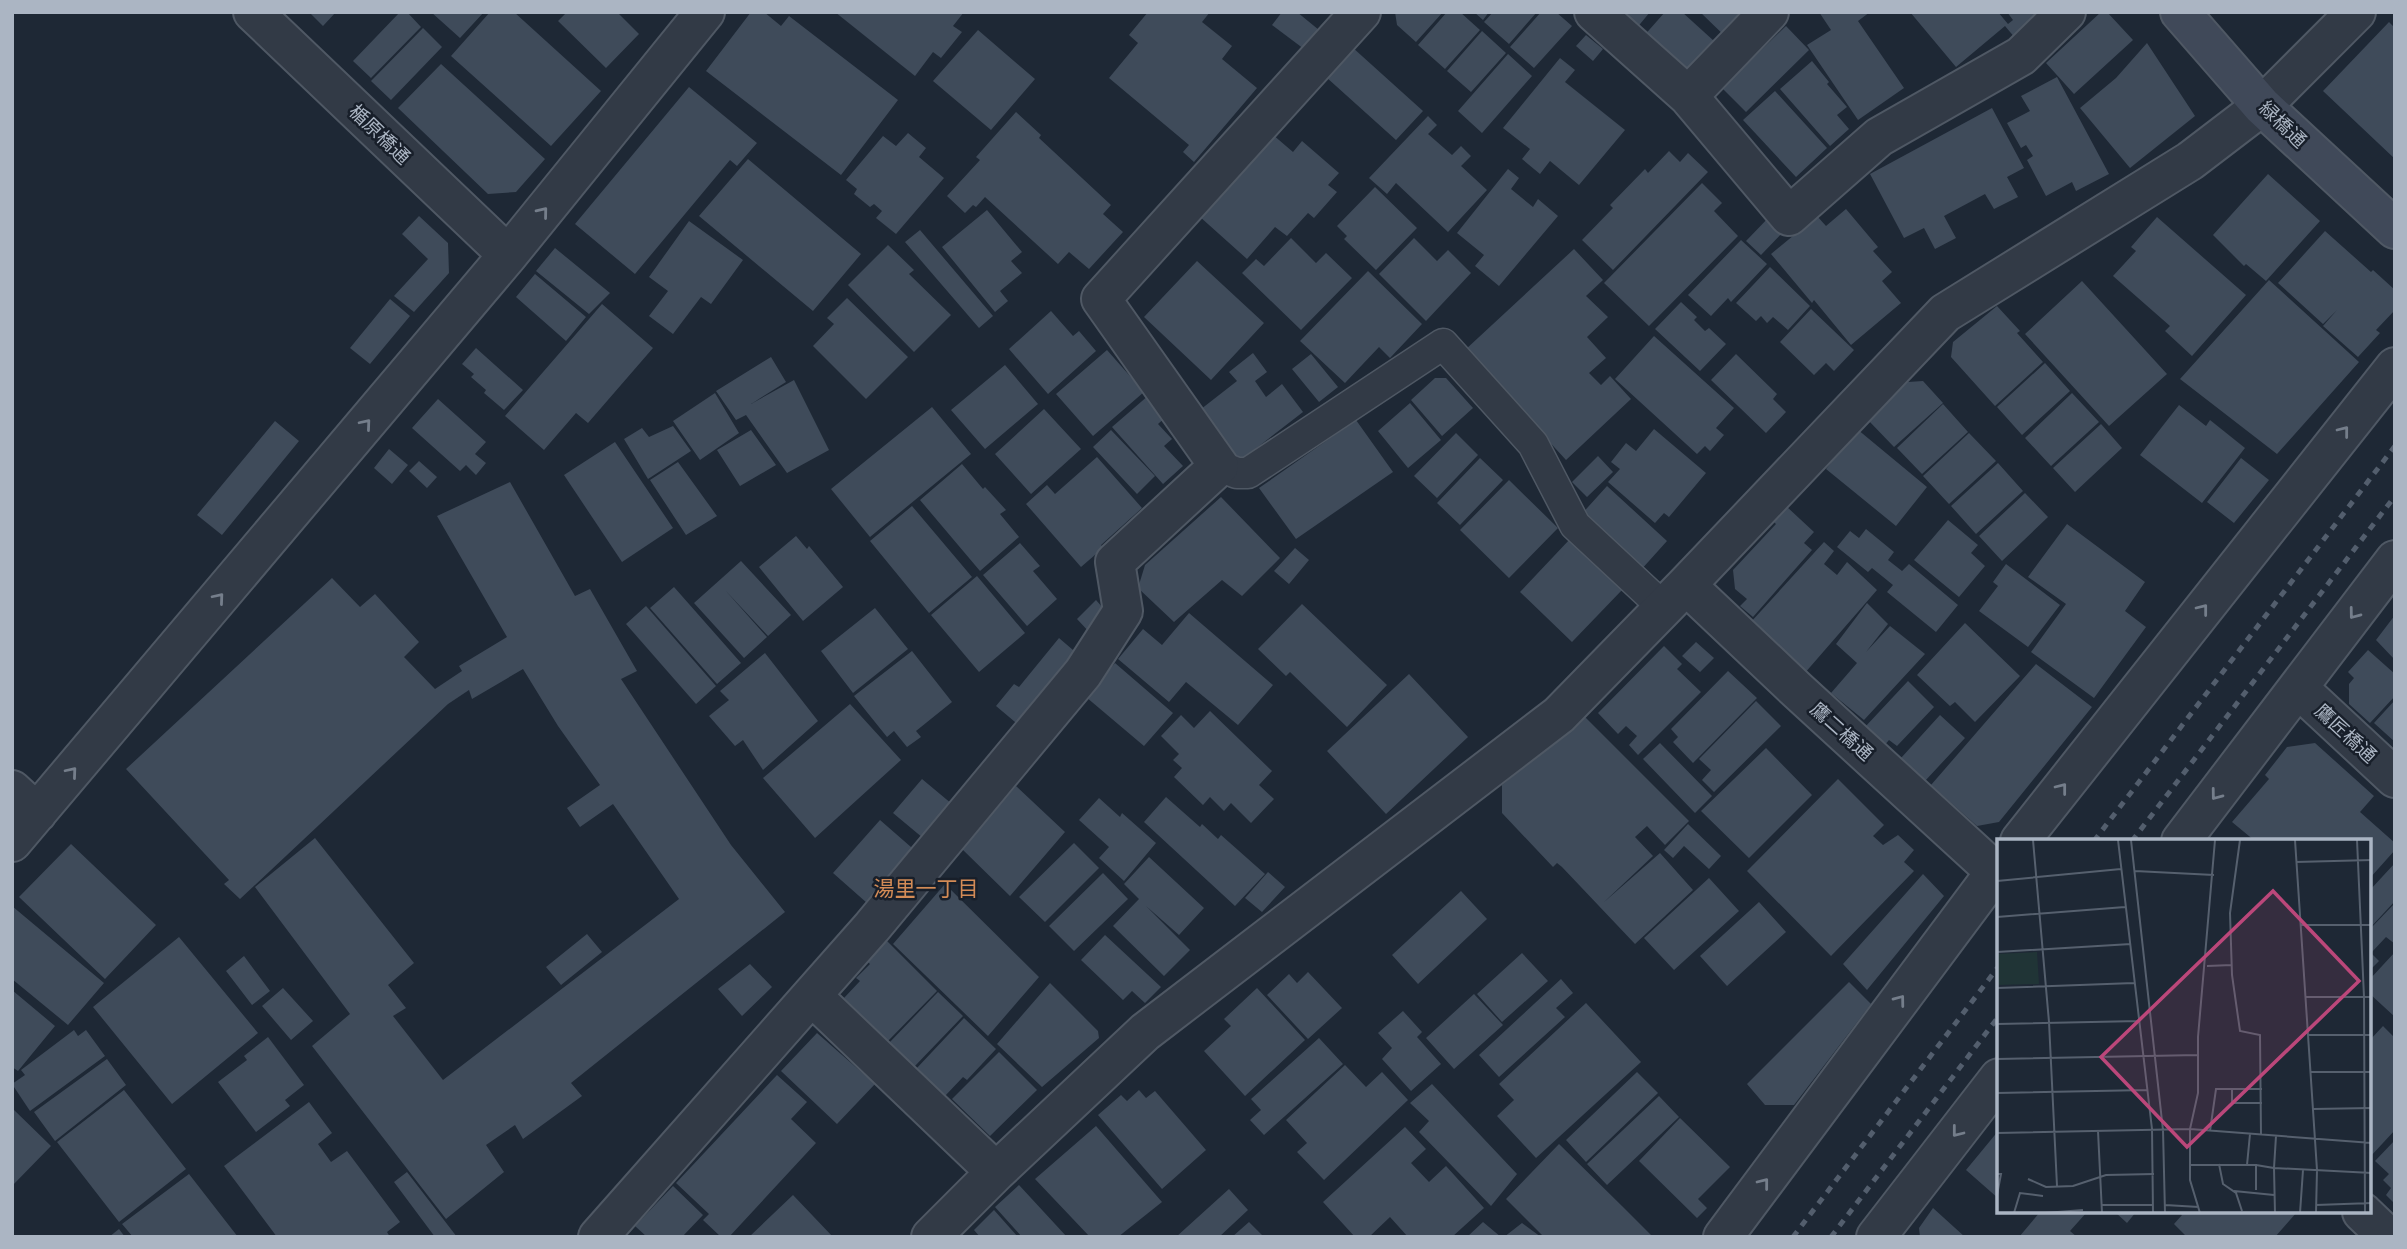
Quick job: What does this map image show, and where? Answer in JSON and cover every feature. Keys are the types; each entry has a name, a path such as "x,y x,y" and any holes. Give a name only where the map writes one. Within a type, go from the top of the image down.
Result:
{"street":[{"name":"楯原橋通","path":"253,12 508,255"},
{"path":"12,842 25,802 508,255 705,12"},
{"path":"598,1237 872,928 1083,673 1123,611 1115,562 1219,466 1101,299 1361,12"},
{"path":"1594,12 1688,96 1789,216 1878,137 2021,56 2066,12"},
{"path":"1688,96 1769,12"},
{"name":"緑橋通","path":"2180,12 2262,106 2395,229"},
{"path":"932,1237 996,1172 1145,1032 1559,715 1945,313 2190,161 2262,106 2356,12"},
{"path":"2022,839 2395,367"},
{"path":"2183,839 2395,560"},
{"name":"鷹二橋通","path":"1674,596 1797,691 1997,870"},
{"name":"鷹匠橋通","path":"2298,688 2395,778"},
{"path":"1723,1237 1997,872"},
{"path":"812,996 996,1172"},
{"path":"1876,1237 1997,1081"},
{"path":"2364,1214 2388,1237"}],"lane":[{"path":"1219,466 1237,473 1248,473 1443,344 1533,444 1575,525 1674,596"}],"building":[{"path":"309,12 336,12 323,26"},
{"path":"400,12 407,12 421,27 371,78 353,61"},
{"path":"431,12 484,12 460,38"},
{"path":"490,12 514,12 601,91 551,146 451,56"},
{"path":"567,12 617,12 639,34 606,68 558,21"},
{"path":"751,12 764,12 781,26 789,16 898,100 841,175 706,71"},
{"path":"835,12 964,12 953,26 962,32 941,58 933,52 915,76"},
{"path":"1148,12 1210,12 1202,22 1232,46 1222,59 1257,88 1194,162 1183,152 1189,145 1109,78 1138,43 1129,35"},
{"path":"1282,12 1297,12 1319,30 1304,49 1272,25"},
{"path":"1395,12 1443,12 1416,42 1397,25"},
{"path":"1447,12 1460,12 1480,30 1445,69 1418,45"},
{"path":"1474,12 1489,12 1483,20"},
{"path":"1493,12 1537,12 1509,44 1484,22"},
{"path":"1541,12 1556,12 1572,26 1534,68 1510,47"},
{"path":"1605,12 1650,12 1631,35"},
{"path":"1665,12 1682,12 1725,51 1693,85 1642,38"},
{"path":"1700,12 1759,12 1731,42"},
{"path":"1819,12 1870,12 1858,21 1904,88 1858,120 1807,45 1831,30"},
{"path":"1910,12 1998,12 2008,24 2013,20 2007,12 2057,12 2021,45 2005,26 1956,67"},
{"path":"2101,12 2107,12 2133,40 2074,94 2046,63"},
{"path":"2389,22 2395,28 2395,159 2323,91"},
{"path":"1786,26 1809,50 1746,112 1722,88"},
{"path":"423,28 442,47 391,100 371,81"},
{"path":"978,30 1035,79 991,130 933,81"},
{"path":"1482,31 1506,53 1471,92 1447,71"},
{"path":"1586,35 1603,49 1593,61 1576,46"},
{"path":"2147,43 2195,116 2130,168 2080,108 2116,78"},
{"path":"1352,47 1423,111 1396,140 1326,77"},
{"path":"1508,54 1532,76 1482,133 1458,111"},
{"path":"1560,58 1575,70 1565,82 1625,130 1579,185 1550,161 1540,174 1522,159 1530,149 1503,128"},
{"path":"1812,61 1847,107 1837,115 1849,129 1830,146 1780,89"},
{"path":"441,64 545,159 516,192 488,194 398,108"},
{"path":"2057,77 2109,174 2076,191 2072,182 2046,196 2027,160 2033,156 2026,145 2021,148 2007,123 2030,111 2021,96"},
{"path":"689,87 757,143 737,166 730,160 635,274 575,224"},
{"path":"1775,91 1827,148 1796,177 1743,120"},
{"path":"1992,108 2024,168 2007,177 2018,197 1994,209 1985,194 1944,216 1956,238 1935,249 1924,228 1904,238 1870,174"},
{"path":"1016,112 1041,135 1039,138 1111,205 1103,214 1123,232 1089,269 1069,252 1058,264 985,197 976,207 973,205 965,213 947,196 980,160 976,157"},
{"path":"1428,116 1437,125 1428,134 1452,155 1461,146 1471,156 1461,166 1487,190 1448,232 1396,183 1387,194 1369,178"},
{"path":"908,133 926,148 919,157 944,178 896,234 876,218 882,211 874,204 870,207 854,194 857,189 846,180 883,136 896,146"},
{"path":"1272,134 1293,152 1302,141 1339,173 1328,185 1337,192 1314,218 1308,213 1287,236 1275,227 1247,259 1199,216"},
{"path":"1669,151 1680,162 1688,153 1708,172 1613,270 1582,240 1613,208 1610,205 1645,169 1648,173"},
{"path":"748,159 861,254 813,311 699,216"},
{"path":"1508,169 1519,178 1511,189 1533,207 1538,199 1558,216 1499,286 1475,266 1484,255 1457,233"},
{"path":"2268,174 2320,221 2266,281 2246,264 2244,266 2213,235"},
{"path":"1702,183 1722,203 1714,211 1738,236 1649,326 1604,283"},
{"path":"1375,187 1417,228 1376,270 1344,239 1347,236 1337,226"},
{"path":"1846,209 1878,247 1873,251 1892,272 1882,281 1901,303 1851,345 1771,254 1817,216 1826,226"},
{"path":"987,210 1022,252 1011,261 1022,273 1000,291 1008,301 995,312 942,247"},
{"path":"1772,214 1787,228 1761,255 1746,241"},
{"path":"419,216 448,243 449,273 414,312 394,296 428,259 402,234"},
{"path":"2157,217 2246,295 2192,356 2165,331 2170,326 2113,276 2136,251 2131,247"},
{"path":"689,221 743,260 711,304 701,297 673,334 649,316 668,291 649,277"},
{"path":"920,230 993,316 979,328 905,242"},
{"path":"2325,231 2395,290 2395,310 2376,330 2380,333 2358,357 2323,326 2337,310 2323,324 2278,283"},
{"path":"1291,238 1316,263 1326,253 1352,278 1301,330 1242,273 1256,259 1264,266"},
{"path":"1414,238 1437,261 1448,250 1471,273 1426,321 1379,274"},
{"path":"1741,240 1767,264 1731,302 1728,298 1711,316 1688,295"},
{"path":"888,245 914,270 909,274 951,315 914,352 848,285"},
{"path":"555,248 610,293 589,314 536,271"},
{"path":"1574,249 1603,280 1586,296 1608,317 1587,337 1606,358 1589,373 1601,385 1610,376 1631,399 1566,460 1465,350"},
{"path":"1197,261 1264,323 1211,380 1144,317"},
{"path":"1770,267 1810,306 1788,330 1773,317 1767,323 1761,316 1756,321 1736,303"},
{"path":"1368,271 1422,324 1390,358 1379,347 1345,383 1300,341"},
{"path":"535,274 586,317 566,341 516,297"},
{"path":"2269,280 2359,362 2277,454 2180,379"},
{"path":"2082,281 2167,374 2109,426 2025,334"},
{"path":"847,298 908,357 866,399 813,346 834,324 827,318"},
{"path":"390,299 410,316 370,364 350,348"},
{"path":"1681,302 1697,317 1694,320 1705,331 1709,328 1726,344 1700,371 1655,329"},
{"path":"602,304 653,348 588,423 576,413 544,450 505,416"},
{"path":"1997,306 2043,362 1995,406 1951,357 1953,342"},
{"path":"1811,309 1854,350 1834,371 1826,363 1814,375 1780,342"},
{"path":"1051,311 1073,336 1079,331 1096,351 1048,394 1009,349"},
{"path":"1654,336 1734,408 1716,428 1724,435 1710,451 1705,446 1697,454 1615,379"},
{"path":"476,348 523,390 504,410 484,393 486,390 471,377 474,374 462,364"},
{"path":"1107,350 1144,392 1093,436 1056,394"},
{"path":"1253,353 1267,372 1255,381 1266,397 1282,384 1303,412 1236,464 1196,413 1237,381 1229,372"},
{"path":"1311,354 1338,387 1319,402 1292,369"},
{"path":"1736,354 1777,394 1773,399 1786,412 1766,433 1711,380"},
{"path":"771,357 786,382 751,404 794,380 829,450 787,473 746,415 736,420 716,391"},
{"path":"2045,363 2070,391 2022,435 1997,407"},
{"path":"1005,365 1038,404 985,449 951,410"},
{"path":"1435,378 1446,378 1473,408 1442,436 1411,400"},
{"path":"1923,381 1943,403 1894,447 1868,420 1908,382"},
{"path":"715,393 739,433 700,460 673,421"},
{"path":"2072,393 2099,422 2051,466 2025,438"},
{"path":"1149,395 1167,416 1158,424 1172,439 1164,446 1183,466 1163,484 1112,427"},
{"path":"438,399 486,442 475,454 486,463 476,475 466,465 460,471 412,428"},
{"path":"1410,403 1441,440 1408,468 1378,431"},
{"path":"1943,404 1968,432 1922,474 1897,448"},
{"path":"2179,405 2206,426 2210,420 2245,448 2202,503 2140,455"},
{"path":"932,407 971,454 870,537 831,489"},
{"path":"1044,409 1081,449 1031,494 995,454"},
{"path":"1356,420 1393,472 1296,539 1259,488"},
{"path":"275,421 299,441 222,535 197,515"},
{"path":"2101,424 2122,448 2075,492 2053,468"},
{"path":"673,426 691,451 648,479 624,439 642,428 649,437"},
{"path":"1654,429 1706,473 1669,517 1664,513 1655,523 1608,482 1620,469 1611,462 1626,443 1636,451"},
{"path":"1857,429 1927,487 1896,526 1826,469"},
{"path":"751,430 776,465 740,486 717,450"},
{"path":"1111,430 1155,476 1137,494 1093,447"},
{"path":"1456,433 1478,455 1437,498 1414,476"},
{"path":"1969,433 1996,461 1949,504 1923,476"},
{"path":"615,442 673,528 622,562 564,475"},
{"path":"389,449 408,465 392,484 374,468"},
{"path":"1598,456 1613,472 1587,497 1572,482"},
{"path":"1097,457 1142,508 1081,567 1026,504 1047,485 1055,494"},
{"path":"1480,458 1503,480 1460,525 1437,503"},
{"path":"2241,458 2269,480 2234,523 2207,502"},
{"path":"419,461 437,477 427,488 409,471"},
{"path":"678,462 717,516 686,535 650,480"},
{"path":"1998,463 2023,491 1976,534 1951,506"},
{"path":"962,464 983,489 985,487 1006,510 1000,514 1019,537 980,571 920,500"},
{"path":"1509,480 1558,528 1509,578 1460,530"},
{"path":"510,482 575,596 590,589 637,671 621,679 731,845 785,912 571,1083 582,1096 523,1139 515,1125 486,1145 504,1172 446,1219 312,1046 350,1014 255,887 315,838 414,963 388,985 406,1008 393,1016 443,1080 679,899 613,804 580,827 567,808 600,785 558,726 523,669 472,699 469,690 448,704 240,899 224,884 229,880 126,769 332,578 360,607 375,594 419,642 404,657 435,689 462,671 459,666 507,637 437,516"},
{"path":"1607,486 1667,541 1640,571 1579,517"},
{"path":"2025,493 2048,517 2002,561 1979,536"},
{"path":"1221,497 1280,558 1242,596 1222,580 1174,622 1138,588 1145,565"},
{"path":"912,506 972,577 929,613 870,541"},
{"path":"1786,506 1814,532 1804,543 1812,550 1753,617 1740,606 1747,599 1735,589 1733,570 1776,524 1773,521"},
{"path":"1948,520 1978,545 1971,553 1985,566 1959,597 1914,560"},
{"path":"2067,524 2145,582 2125,611 2146,627 2094,698 2031,652 2066,604 2028,577"},
{"path":"1866,529 1894,552 1888,560 1902,571 1909,564 1958,605 1936,632 1887,592 1893,585 1872,568 1868,572 1837,547 1850,531 1859,538"},
{"path":"796,536 807,549 809,546 843,587 803,621 759,567"},
{"path":"1570,539 1622,590 1572,642 1520,592"},
{"path":"1824,542 1834,551 1824,564 1837,575 1847,562 1877,590 1804,674 1750,623"},
{"path":"1020,543 1040,566 1033,571 1057,599 1027,626 983,575"},
{"path":"1295,548 1309,560 1289,584 1274,571"},
{"path":"741,561 791,615 768,636 725,590 767,637 744,658 694,603"},
{"path":"2006,564 2060,605 2028,647 1979,611 1998,586 1993,582"},
{"path":"977,576 1025,633 979,672 931,615"},
{"path":"674,587 741,663 717,684 650,608"},
{"path":"1096,600 1109,615 1091,634 1077,619"},
{"path":"1867,603 1888,624 1866,652 1890,626 1925,654 1864,720 1831,693 1857,663 1836,644"},
{"path":"1302,604 1387,685 1347,727 1290,672 1286,676 1258,649"},
{"path":"646,606 716,686 696,704 626,624"},
{"path":"875,608 908,649 853,693 821,651"},
{"path":"1189,613 1273,685 1238,725 1186,682 1169,702 1118,659 1143,629 1162,645"},
{"path":"2395,615 2395,660 2376,640"},
{"path":"1965,623 2020,676 1975,722 1955,702 1950,706 1917,675"},
{"path":"1059,638 1080,656 1021,727 996,706 1014,684 1019,687"},
{"path":"1696,642 1714,658 1700,672 1682,656"},
{"path":"1664,646 1682,664 1677,669 1701,692 1638,755 1629,745 1637,736 1626,726 1618,734 1598,713"},
{"path":"2368,650 2395,674 2395,696 2370,723 2349,704 2349,684 2354,678 2348,672"},
{"path":"912,651 952,702 916,731 921,737 907,747 894,731 887,737 854,696"},
{"path":"765,653 818,721 763,770 743,740 735,746 709,716 729,700 720,691"},
{"path":"1115,663 1173,713 1144,746 1086,697"},
{"path":"2036,664 2092,707 1999,822 1977,826 1931,785"},
{"path":"1728,671 1757,698 1693,763 1673,742 1678,737 1671,729"},
{"path":"1409,674 1468,737 1386,814 1327,751"},
{"path":"1908,681 1934,707 1897,746 1889,740 1884,746 1865,727"},
{"path":"2395,700 2395,742 2374,723"},
{"path":"1756,701 1781,726 1714,792 1702,780 1711,770 1699,759"},
{"path":"850,704 901,760 815,838 763,778"},
{"path":"1210,711 1272,771 1259,785 1274,799 1251,823 1231,803 1224,811 1210,797 1203,805 1174,777 1182,768 1173,760 1179,754 1161,736 1181,715 1194,728"},
{"path":"1940,715 1965,738 1925,781 1901,758"},
{"path":"1585,717 1689,821 1665,845 1647,826 1635,837 1653,856 1603,903 1660,853 1693,890 1635,944 1562,867 1557,863 1553,867 1502,813 1502,785"},
{"path":"1660,743 1712,796 1695,813 1643,759"},
{"path":"2315,743 2374,796 2360,812 2395,843 2395,850 2372,876 2372,839 2253,839 2232,822 2269,779 2265,775 2287,747"},
{"path":"1766,748 1812,795 1749,858 1701,811"},
{"path":"922,779 952,804 923,838 893,813"},
{"path":"1838,779 1884,825 1873,836 1883,845 1898,835 1914,850 1904,862 1914,871 1831,956 1747,871"},
{"path":"1016,786 1065,832 1010,896 962,849"},
{"path":"1166,797 1200,827 1202,824 1218,839 1221,835 1265,874 1235,906 1144,822"},
{"path":"1099,798 1120,817 1122,813 1156,843 1124,881 1099,858 1109,847 1079,820"},
{"path":"880,820 919,854 867,903 833,873"},
{"path":"1688,824 1721,856 1709,869 1684,846 1673,858 1664,850"},
{"path":"1074,843 1099,868 1045,922 1019,897"},
{"path":"71,844 156,925 105,979 19,897"},
{"path":"1149,857 1204,908 1179,935 1146,906 1190,950 1164,976 1113,926 1139,899 1124,884"},
{"path":"2395,863 2395,901 2372,926 2372,888"},
{"path":"1268,872 1285,887 1262,912 1245,898"},
{"path":"1103,873 1128,899 1074,951 1049,926"},
{"path":"1923,874 1944,896 1867,990 1843,964"},
{"path":"1709,878 1739,911 1674,970 1644,938"},
{"path":"945,884 1039,977 988,1036 893,944"},
{"path":"1461,891 1487,919 1418,984 1392,955"},
{"path":"1759,902 1786,932 1727,986 1700,956"},
{"path":"2395,903 2395,944 2386,937 2372,952 2372,927"},
{"path":"12,906 104,983 68,1025 12,979"},
{"path":"587,934 602,952 561,985 546,967"},
{"path":"1105,935 1161,987 1145,1003 1132,991 1123,1000 1081,960"},
{"path":"179,937 258,1033 172,1104 93,1007"},
{"path":"887,941 937,991 888,1041 844,998 860,981 856,978 870,964 867,961"},
{"path":"2395,952 2395,1017 2372,996 2372,977"},
{"path":"1522,953 1548,981 1502,1022 1477,994"},
{"path":"2372,954 2379,961 2372,968"},
{"path":"244,956 270,991 252,1005 226,971"},
{"path":"750,964 772,987 742,1016 718,989"},
{"path":"1308,972 1342,1008 1308,1039 1267,995 1289,974 1297,983"},
{"path":"1561,979 1573,993 1556,1008 1565,1017 1499,1077 1479,1055"},
{"path":"1849,982 1871,1004 1794,1105 1765,1105 1747,1084"},
{"path":"1050,983 1098,1031 1099,1038 1042,1087 997,1044"},
{"path":"283,988 313,1021 291,1040 262,1006"},
{"path":"1257,988 1305,1040 1245,1096 1204,1051 1231,1026 1224,1019"},
{"path":"12,990 55,1026 18,1071 12,1067"},
{"path":"938,992 963,1016 914,1067 889,1043"},
{"path":"1474,994 1503,1025 1454,1069 1426,1038"},
{"path":"1586,1003 1641,1062 1536,1158 1497,1116 1514,1100 1499,1084"},
{"path":"1403,1011 1422,1032 1417,1037 1441,1064 1411,1091 1382,1059 1392,1048 1378,1033"},
{"path":"964,1018 996,1049 967,1080 963,1077 945,1096 916,1069"},
{"path":"2383,1026 2395,1038 2395,1130 2372,1155 2372,1038"},
{"path":"74,1030 78,1036 86,1030 105,1056 30,1111 12,1084 25,1075 21,1070"},
{"path":"817,1033 875,1084 837,1124 781,1071"},
{"path":"268,1037 304,1085 285,1100 290,1106 256,1132 218,1082 247,1060 244,1056"},
{"path":"1319,1038 1343,1064 1264,1135 1250,1120 1261,1110 1251,1099"},
{"path":"999,1052 1037,1090 990,1136 952,1099"},
{"path":"107,1059 126,1085 55,1141 34,1112"},
{"path":"1345,1065 1366,1087 1382,1072 1408,1100 1324,1180 1297,1152 1307,1143 1286,1120"},
{"path":"1637,1072 1658,1093 1586,1162 1566,1140"},
{"path":"777,1075 807,1102 791,1119 816,1143 729,1237 721,1237 703,1220 709,1214 676,1183"},
{"path":"1432,1084 1517,1174 1491,1206 1419,1132 1429,1121 1410,1103"},
{"path":"124,1090 186,1169 119,1222 57,1142"},
{"path":"1139,1090 1146,1098 1155,1091 1206,1150 1162,1189 1098,1115 1121,1095 1127,1101"},
{"path":"1659,1096 1679,1117 1607,1185 1587,1164"},
{"path":"309,1102 332,1133 318,1144 331,1162 347,1151 400,1222 387,1232 390,1237 277,1237 224,1166"},
{"path":"12,1108 51,1146 12,1186"},
{"path":"1680,1118 1730,1167 1698,1199 1707,1208 1697,1218 1639,1161"},
{"path":"1096,1126 1162,1202 1118,1237 1090,1237 1035,1179"},
{"path":"1405,1127 1426,1149 1411,1163 1429,1182 1446,1166 1484,1208 1452,1237 1408,1237 1390,1217 1369,1237 1355,1237 1323,1202"},
{"path":"1997,1132 1997,1197 1966,1170"},
{"path":"2395,1140 2395,1204 2386,1195 2391,1188 2383,1180 2389,1174 2375,1161"},
{"path":"1559,1144 1653,1237 1544,1237 1506,1199"},
{"path":"407,1172 457,1237 435,1237 394,1182"},
{"path":"189,1174 238,1237 133,1237 122,1224"},
{"path":"1019,1185 1067,1237 1022,1237 995,1207"},
{"path":"673,1186 703,1215 682,1237 647,1237 635,1226"},
{"path":"1229,1189 1248,1210 1219,1237 1176,1237"},
{"path":"793,1195 833,1237 749,1237"},
{"path":"1933,1208 1965,1237 1920,1237 1919,1228"},
{"path":"994,1210 1018,1237 980,1237 974,1230"},
{"path":"2038,1214 2085,1214 2070,1231 2077,1237 2019,1237"},
{"path":"2117,1214 2134,1214 2127,1223"},
{"path":"2295,1214 2275,1237 2187,1237 2174,1224 2182,1215"},
{"path":"1249,1222 1264,1237 1232,1237"},
{"path":"1483,1222 1501,1237 1467,1237"},
{"path":"1522,1223 1541,1237 1504,1237"},
{"path":"119,1229 125,1237 109,1237"}],"railway":[{"path":"2096,839 2395,446"},
{"path":"2134,839 2395,496"},
{"path":"1793,1237 1997,969"},
{"path":"1831,1237 1997,1019"}],"district":[{"name":"湯里一丁目","path":"926,888"}]}
